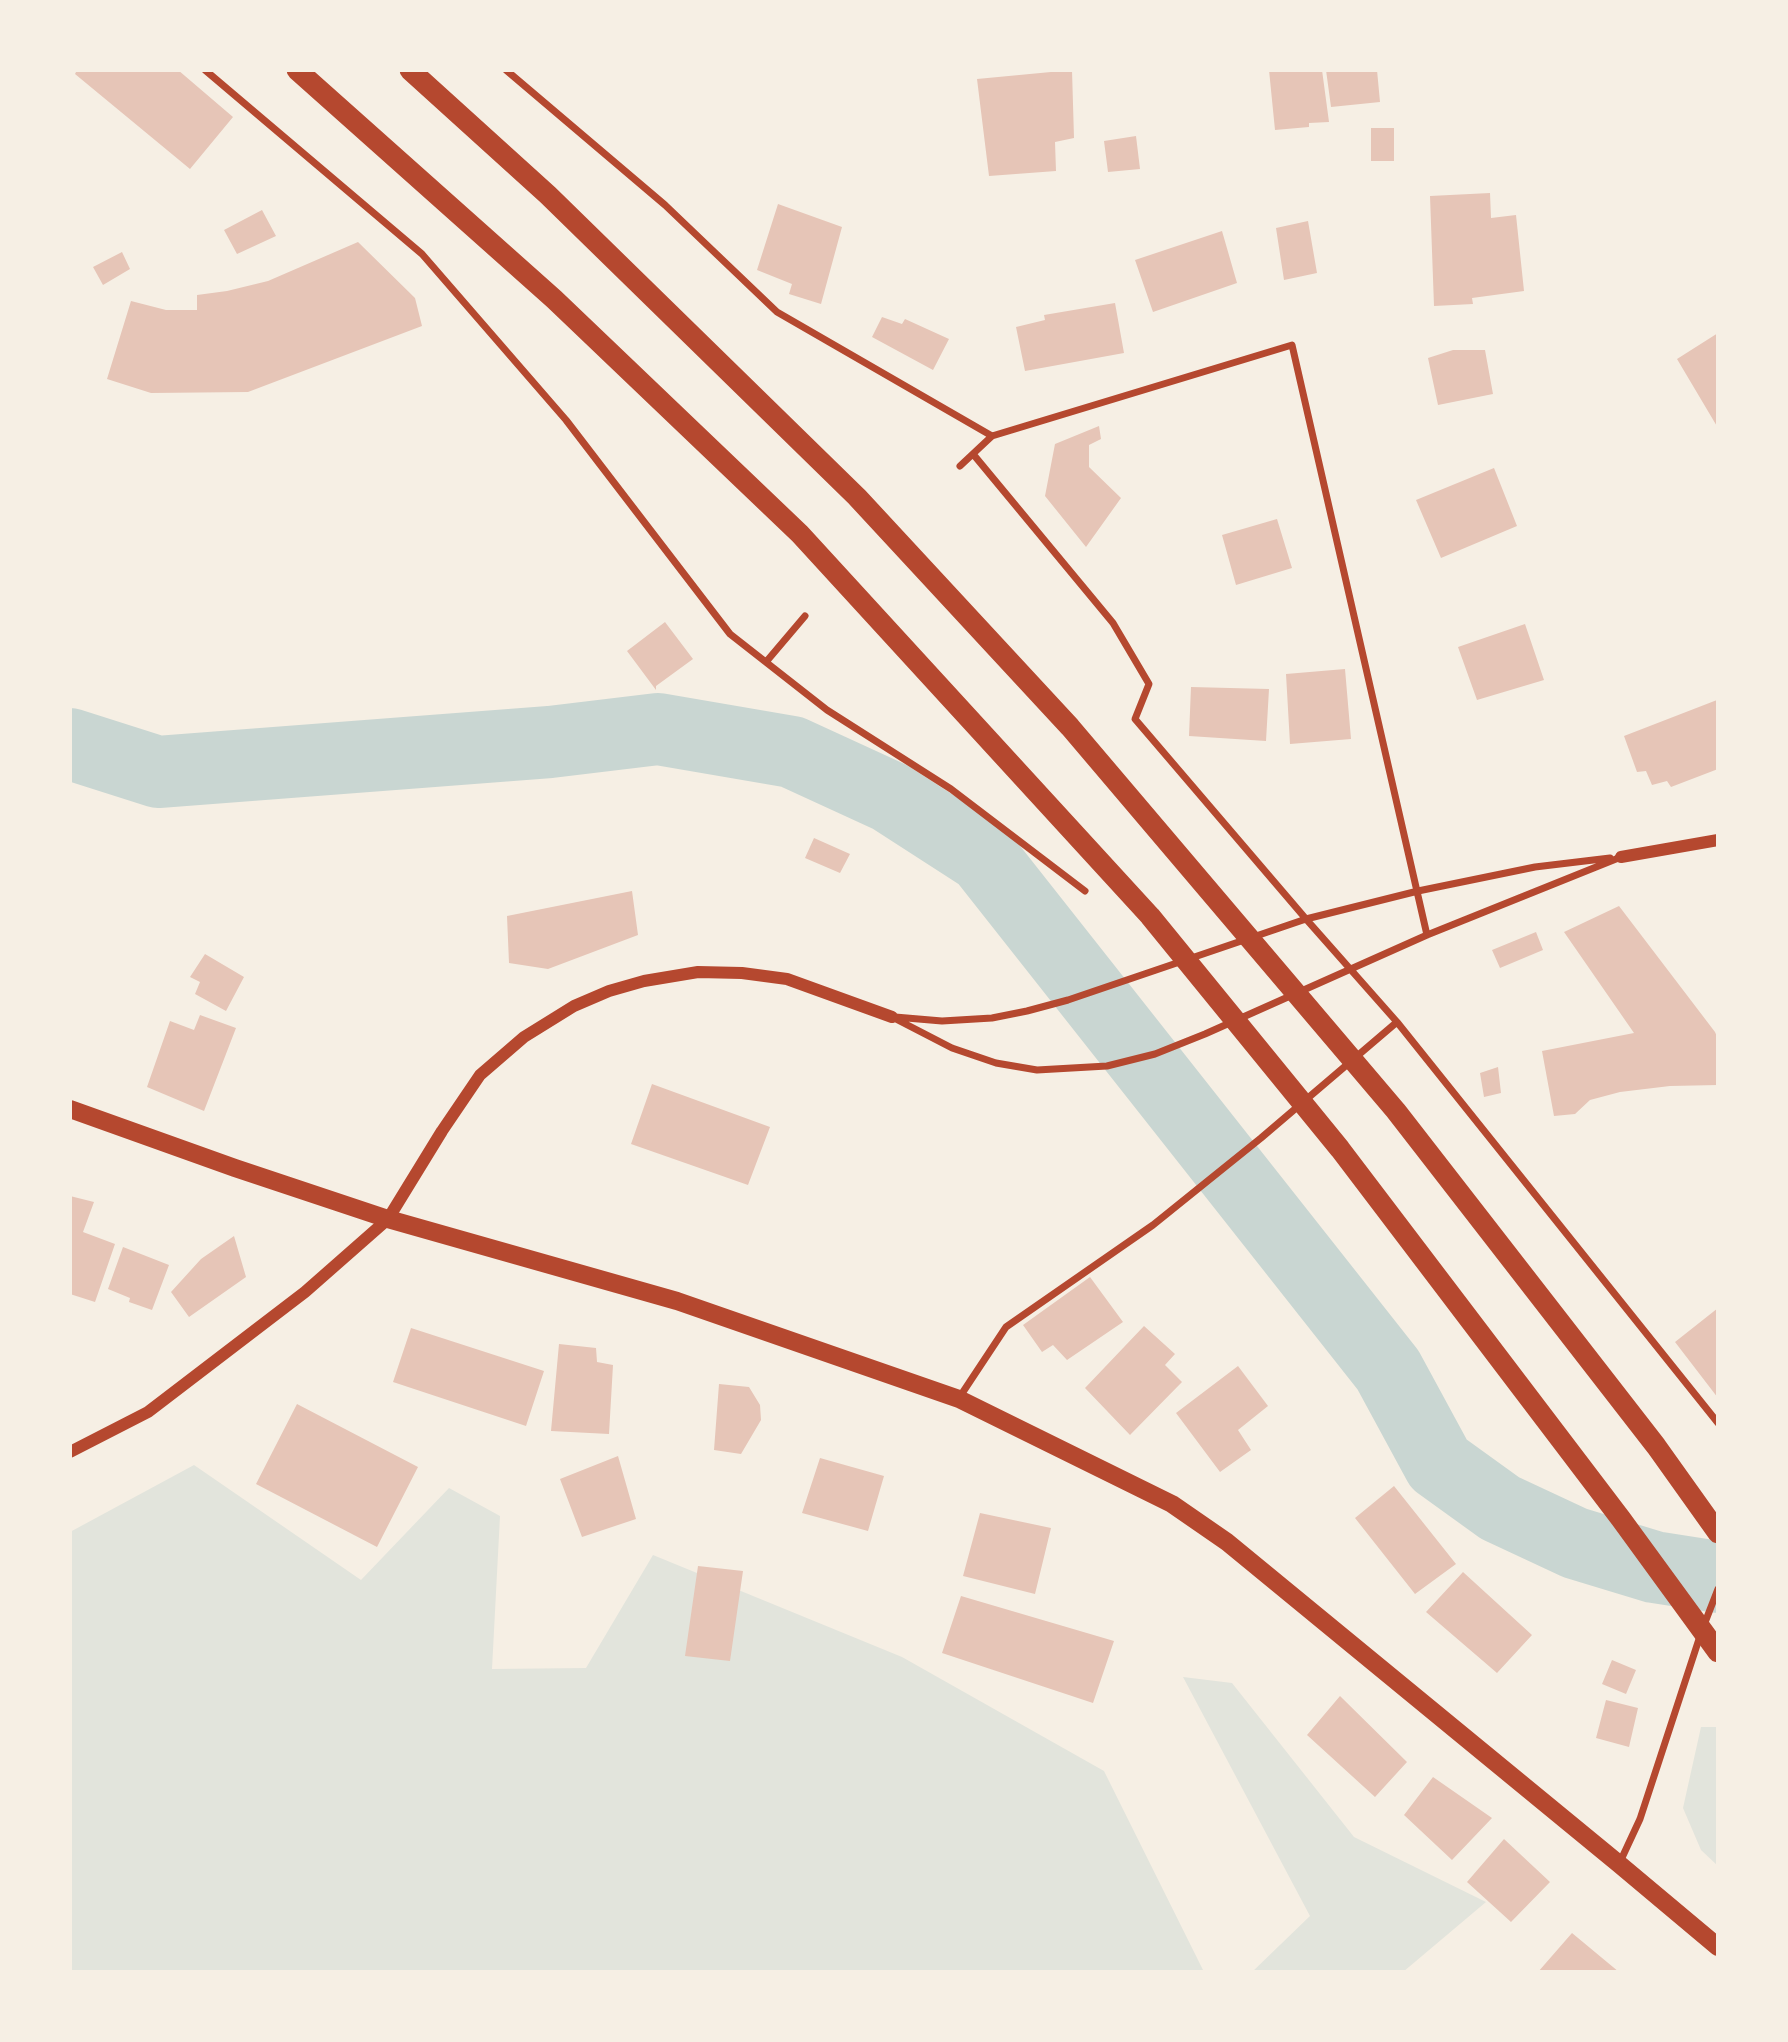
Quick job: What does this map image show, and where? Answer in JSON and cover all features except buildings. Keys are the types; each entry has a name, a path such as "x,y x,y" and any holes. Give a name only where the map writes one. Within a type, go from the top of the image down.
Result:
{"highway":[{"path":"296,70 554,299 800,534 1150,916 1340,1149 1621,1519 1718,1653"},
{"path":"410,70 548,195 857,497 1070,727 1395,1111 1656,1446 1718,1533"}],"main road":[{"path":"70,1109 388,1219 677,1301 959,1399 1172,1504 1227,1542 1718,1947"}],"street":[{"path":"205,70 422,254 566,420 730,634 827,710 951,789 1085,891"},
{"path":"506,70 665,205 777,312 992,436"},
{"path":"960,466 992,436 1292,345 1427,935"},
{"path":"973,454 1113,623 1149,684 1135,719 1397,1022 1718,1423"},
{"path":"766,662 805,616"},
{"path":"892,1017 942,1021 992,1018 1027,1011 1068,1000 1306,919 1418,891 1535,867 1621,857 1718,840"},
{"path":"70,1452 148,1412 305,1292 388,1219 480,1075 524,1037 574,1006 609,991 644,981 698,972 742,973 786,979 892,1017 951,1048 996,1063 1037,1070 1107,1066 1155,1054 1205,1034 1427,935 1621,857"},
{"path":"959,1399 1006,1326 1153,1225 1261,1138 1397,1022"},
{"path":"1619,1864 1640,1819 1718,1589"}],"shaded area":[{"path":"194,1465 361,1580 449,1488 500,1516 492,1669 586,1668 653,1555 902,1657 1104,1771 1204,1972 70,1972 70,1532"},
{"path":"1183,1677 1232,1683 1354,1837 1486,1902 1403,1972 1252,1972 1310,1916"},
{"path":"1701,1727 1718,1727 1718,1866 1701,1850 1683,1808"}],"waterway":[{"path":"70,744 158,772 550,742 658,729 792,752 890,797 983,857 1388,1370 1439,1464 1500,1508 1575,1543 1654,1567 1718,1577"}]}
